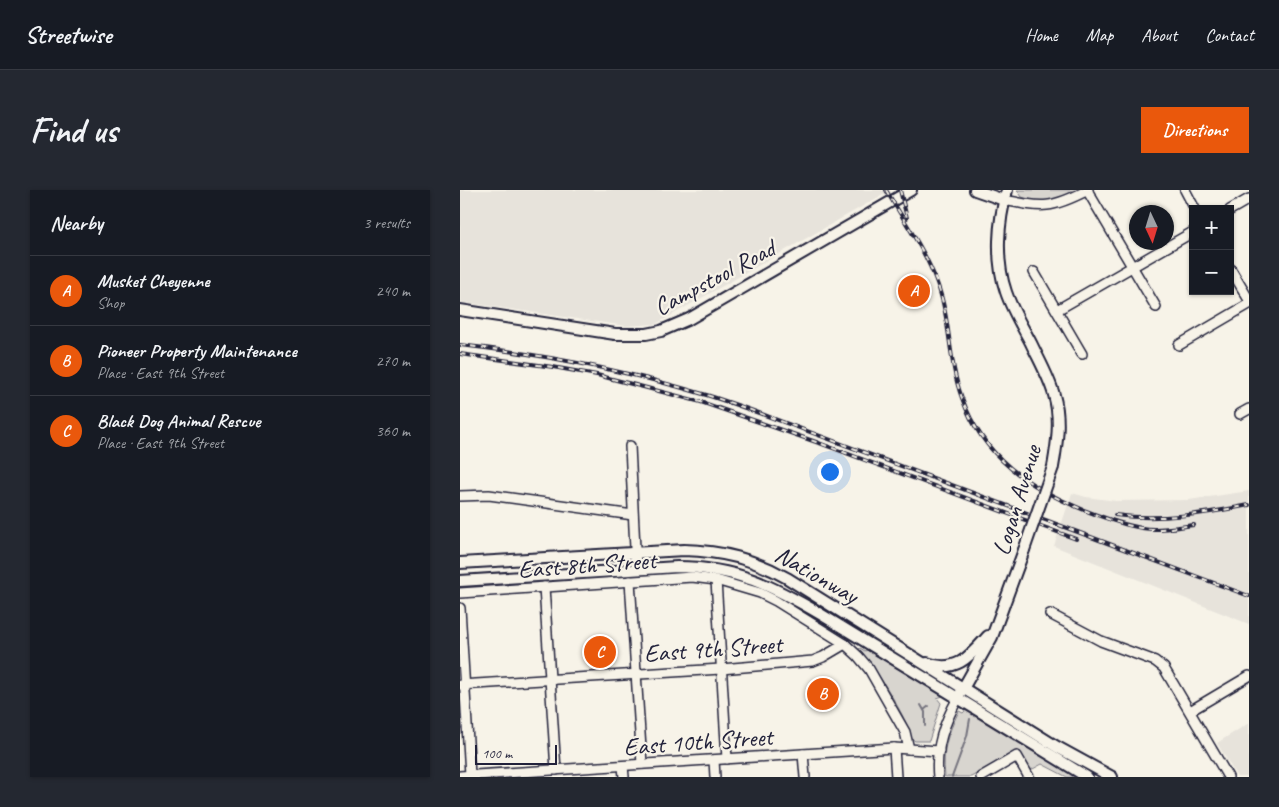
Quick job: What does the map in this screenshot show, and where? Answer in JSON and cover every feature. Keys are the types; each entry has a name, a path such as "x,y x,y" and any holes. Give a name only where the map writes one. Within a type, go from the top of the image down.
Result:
{"main road":[{"name":"Campstool Road","path":"460,310 615,334 646,334 661,331 689,319 911,190"},
{"path":"975,190 1006,195"},
{"name":"Logan Avenue","path":"958,698 984,653 996,627 1053,468 1058,428 1054,395 1045,372 1012,306 1002,276 999,242 1006,195"},
{"name":"Nationway","path":"460,563 672,550 704,551 746,559 787,578 1057,747 1112,777"},
{"name":"Nationway","path":"460,581 678,567 708,568 754,580 788,595 822,614 1087,777"},
{"path":"909,655 934,665 956,664 972,654 996,627"}],"street":[{"path":"1006,195 1031,206 1054,206 1087,190 1156,308"},
{"path":"1185,190 1194,205"},
{"path":"1234,208 1249,199"},
{"path":"1057,310 1189,234"},
{"path":"1034,272 1082,354"},
{"path":"1234,275 1249,300"},
{"path":"1178,345 1249,304"},
{"path":"1240,414 1249,409"},
{"path":"630,446 636,569"},
{"path":"460,496 489,495 633,514"},
{"name":"East 8th Street","path":"460,593 692,577 716,580 742,587 776,601 845,644 858,656 869,669 905,732 909,749"},
{"path":"716,580 726,759"},
{"path":"630,581 642,764"},
{"path":"544,587 556,770"},
{"path":"460,608 462,685 470,776"},
{"path":"1050,614 1100,641 1155,661 1168,672 1228,777"},
{"name":"East 9th Street","path":"462,685 721,669 813,661 845,644"},
{"path":"1190,711 1249,676"},
{"name":"Logan Avenue","path":"938,777 938,751 944,725 958,698"},
{"path":"894,748 896,777"},
{"name":"East 10th Street","path":"460,776 535,774 556,770 894,748 938,751"},
{"path":"804,754 805,777"},
{"path":"981,777 1017,756 1029,777"},
{"path":"714,760 715,777"},
{"path":"623,766 624,777"}],"shaded area":[{"path":"460,190 891,190 656,324 626,326 460,302"},
{"path":"1017,190 1075,190 1061,198 1044,202 1022,197"},
{"path":"1249,491 1249,624 1054,546 1072,493 1116,501 1189,500"},
{"path":"860,648 865,651 867,650 943,696 937,698 941,703 929,741 915,741 911,738 901,712 871,665 857,651"},
{"path":"968,708 1080,777 1067,777 1042,764 1031,770 1023,757 1012,754 971,777 945,777 944,758 949,735 959,711 963,713"},
{"path":"1249,723 1249,777 1237,777 1217,743"}],"waterway":[{"path":"921,705 925,712 925,726"},
{"path":"924,710 929,706"},
{"path":"952,777 967,736 970,719"}],"railway":[{"path":"886,190 920,247 937,283 945,311 957,384 971,419 995,453 1010,468 1044,491 1105,518 1148,529 1194,525"},
{"path":"900,190 907,218"},
{"path":"460,345 582,364 643,377 712,397 757,412 1249,596"},
{"path":"460,354 597,375 701,402 819,443 1076,539"},
{"path":"1115,515 1132,517 1182,516 1249,505"}],"place":[{"name":"Musket Cheyenne","path":"914,291"},
{"name":"Black Dog Animal Rescue","path":"600,652"},
{"name":"Pioneer Property Maintenance","path":"823,694"}]}
